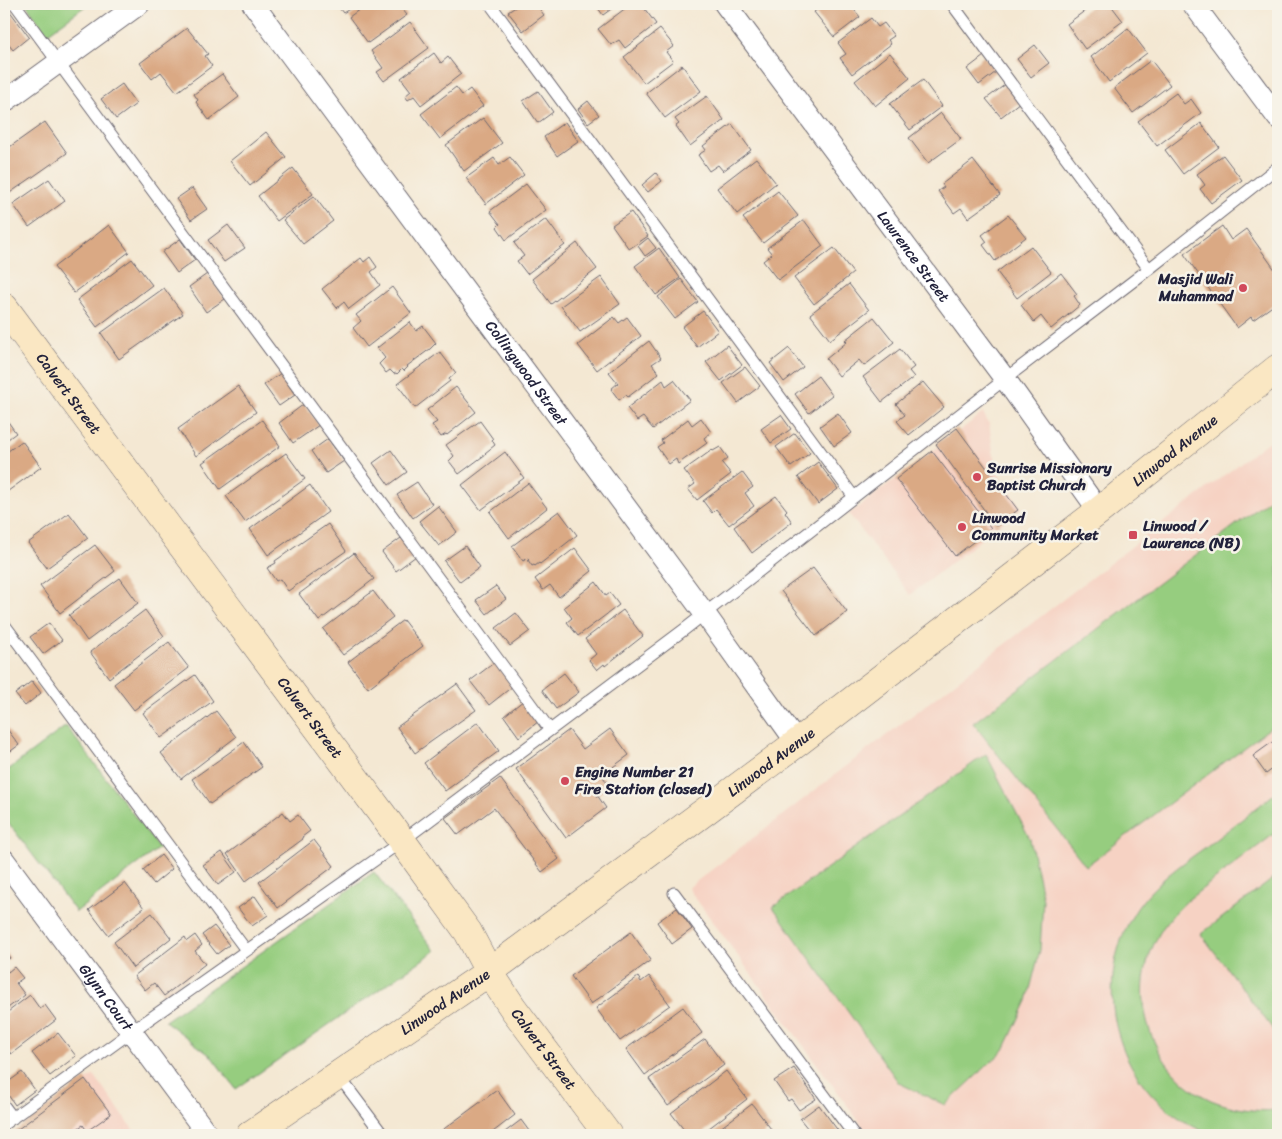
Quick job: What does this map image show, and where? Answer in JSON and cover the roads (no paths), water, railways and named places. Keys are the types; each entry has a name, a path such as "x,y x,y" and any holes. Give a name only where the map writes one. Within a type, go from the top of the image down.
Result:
{"street":[{"path":"4,102 139,4"},
{"name":"Collingwood Street","path":"253,4 705,614 797,743"},
{"name":"Lawrence Street","path":"725,4 1006,379 1099,511"},
{"path":"1193,4 1278,118"},
{"name":"Calvert Street","path":"4,307 402,841 468,932 489,972 514,1008 608,1135"},
{"name":"Linwood Avenue","path":"250,1135 489,972 797,743 1099,511 1278,368"},
{"name":"Glynn Court","path":"4,860 208,1135"}],"lane":[{"path":"15,4 550,730"},
{"path":"490,4 854,498"},
{"path":"952,4 1149,269"},
{"path":"4,1106 8,1121 246,950 402,841 705,614 1278,167"},
{"path":"4,624 246,950"},
{"path":"674,893 854,1135"},
{"path":"338,1075 383,1135"}],"place":[{"name":"Masjid Wali Muhammad","path":"1243,288"},
{"name":"Sunrise Missionary Baptist Church","path":"977,477"},
{"name":"Linwood Community Market","path":"962,527"},
{"name":"Linwood / Lawrence (NB)","path":"1133,535"},
{"name":"Engine Number 21 Fire Station (closed)","path":"565,781"}]}
